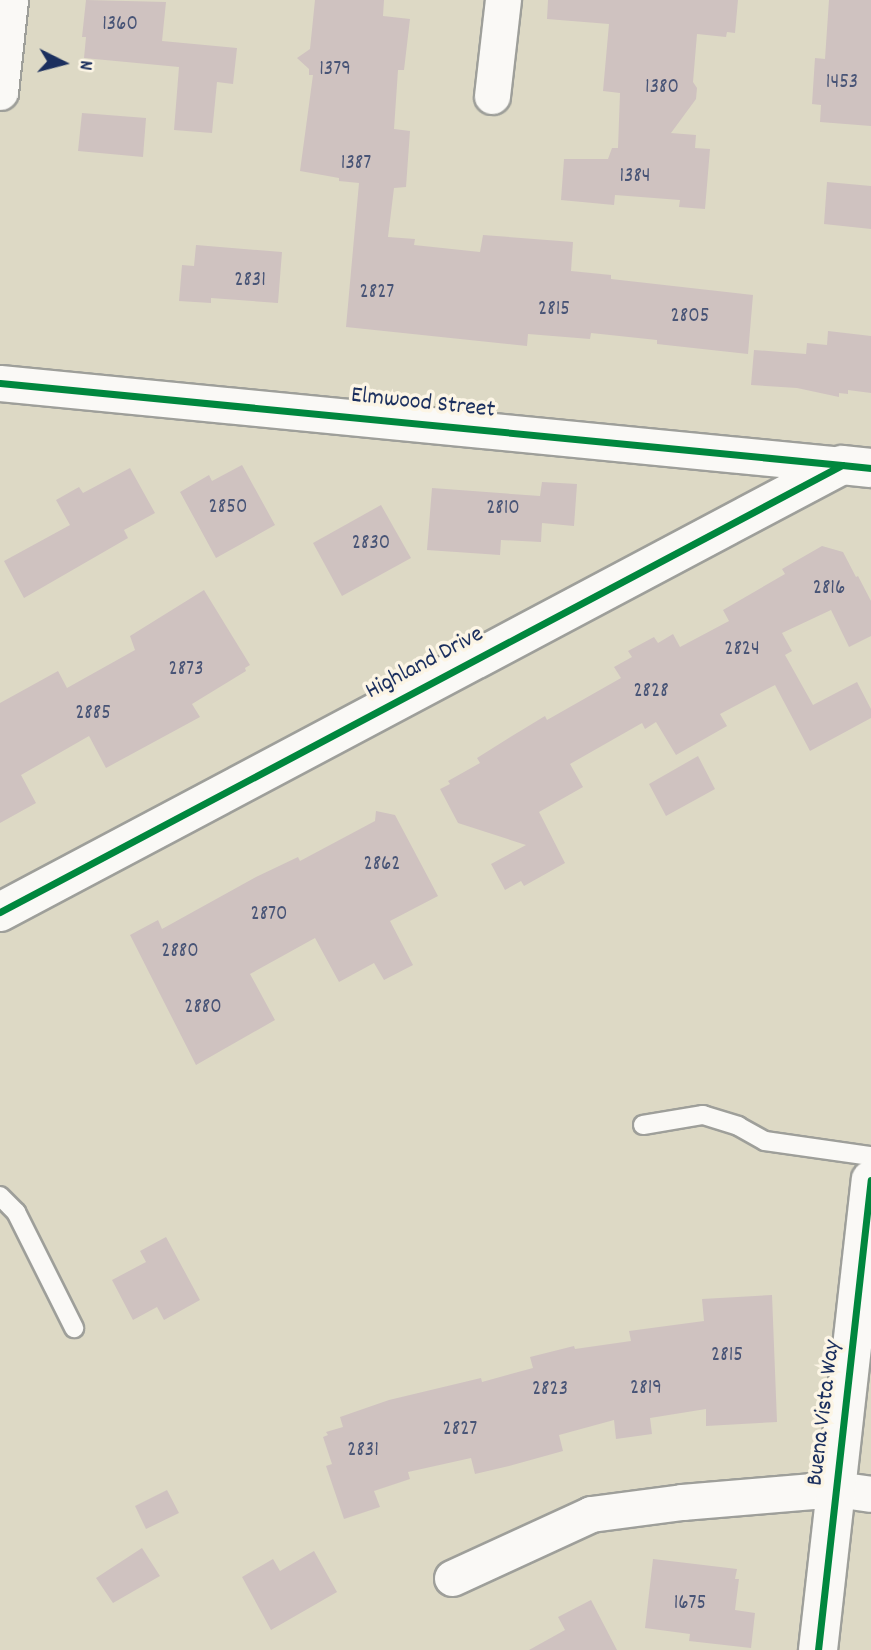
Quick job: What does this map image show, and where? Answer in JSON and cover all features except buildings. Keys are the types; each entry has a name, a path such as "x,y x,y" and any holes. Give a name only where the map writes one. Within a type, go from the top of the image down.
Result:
{"street":[{"path":"0,92 10,0"},
{"path":"492,96 503,0"},
{"name":"Elmwood Street","path":"0,383 856,466"},
{"name":"Highland Drive","path":"0,912 856,466"},
{"name":"Buena Vista Way","path":"818,1650 853,1491 871,1180"},
{"path":"452,1578 591,1514 682,1502 853,1491"}],"lane":[{"path":"643,1125 703,1115 738,1126 765,1141 871,1156"},
{"path":"0,1196 16,1212 74,1328"}],"cycle path":[{"path":"0,383 842,465"},
{"path":"0,912 842,465 871,468"},
{"path":"818,1650 871,1180"}]}
